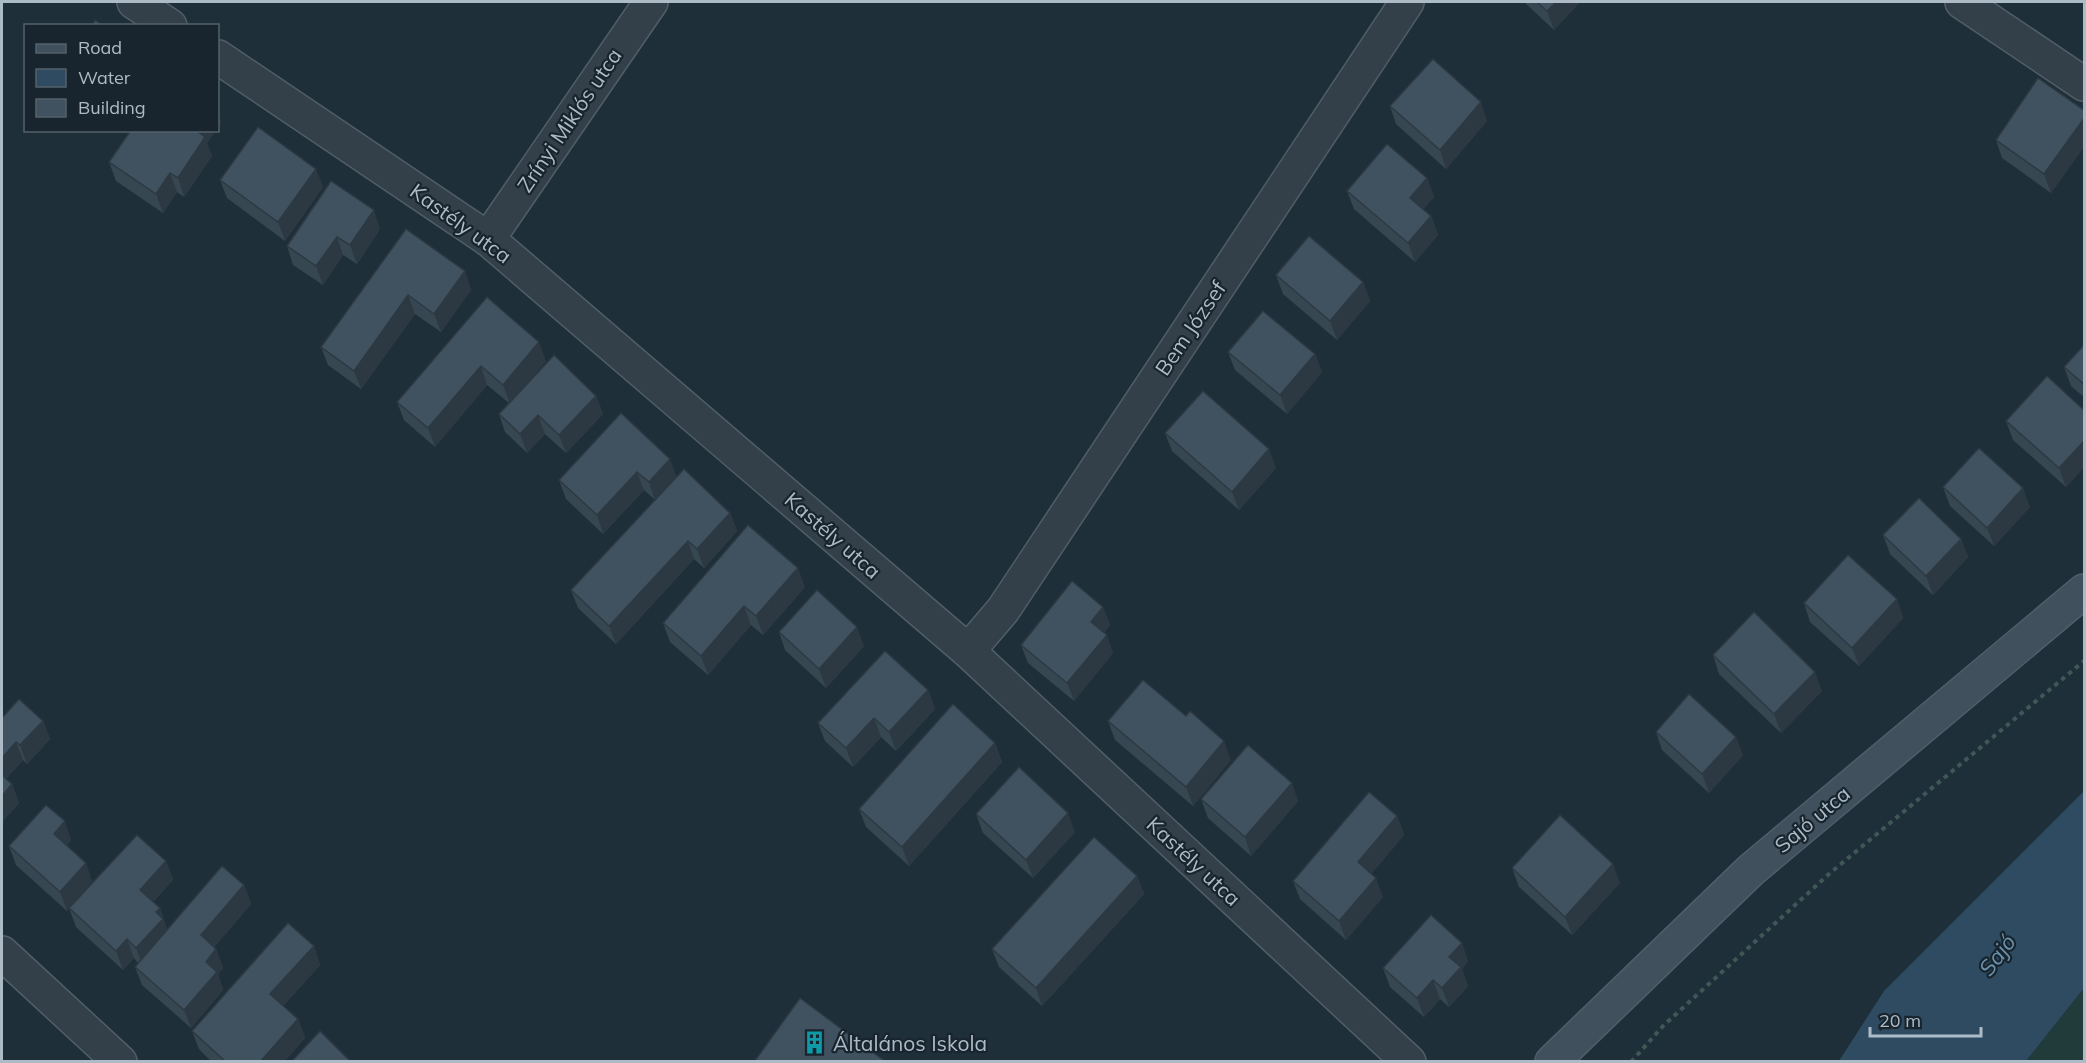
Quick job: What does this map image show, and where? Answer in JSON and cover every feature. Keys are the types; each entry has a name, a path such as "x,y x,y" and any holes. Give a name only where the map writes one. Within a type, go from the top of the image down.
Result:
{"main road":[{"name":"Sajó utca","path":"1552,1062 1751,870 2085,591"}],"street":[{"path":"134,2 167,24"},
{"name":"Zrínyi Miklós utca","path":"488,239 651,2"},
{"name":"Bem József","path":"968,651 1010,600 1407,2"},
{"path":"1962,2 2085,84"},
{"name":"Kastély utca","path":"219,58 488,239 968,651 1409,1062"},
{"path":"2,953 120,1062"}],"path":[{"path":"1631,1062 1664,1026 1828,874 2085,661"}],"green space":[{"path":"2084,988 2084,1061 2026,1061"}],"water":[{"name":"Sajó","path":"2084,791 2084,988 2026,1061 1839,1061 1884,991"}],"building":[{"path":"1537,2 1556,2 1547,11"},
{"path":"1433,59 1481,102 1440,150 1390,106"},
{"path":"2038,78 2085,111 2085,117 2044,174 1996,140"},
{"path":"258,127 316,169 278,222 220,180"},
{"path":"130,132 198,132 205,137 178,178 170,173 156,194 109,162"},
{"path":"1387,144 1427,178 1410,198 1431,216 1408,243 1347,191"},
{"path":"331,181 374,210 350,245 337,237 316,266 287,246"},
{"path":"406,229 465,271 434,314 408,295 354,371 321,347"},
{"path":"1309,236 1363,282 1330,321 1276,275"},
{"path":"487,297 539,342 503,385 481,366 428,428 397,402"},
{"path":"1263,311 1315,354 1280,395 1228,352"},
{"path":"2085,344 2085,385 2064,367"},
{"path":"554,355 596,396 559,435 538,415 520,434 499,414"},
{"path":"2047,376 2085,411 2085,440 2059,468 2006,421"},
{"path":"1203,391 1269,449 1232,492 1165,433"},
{"path":"621,413 670,459 649,482 637,472 597,515 559,480"},
{"path":"1979,448 2023,488 1987,528 1943,487"},
{"path":"684,469 730,513 697,549 688,541 609,626 571,590"},
{"path":"1919,498 1961,539 1926,576 1883,535"},
{"path":"748,525 798,568 756,616 744,606 701,656 663,623"},
{"path":"1848,555 1897,599 1852,648 1804,603"},
{"path":"1072,581 1103,607 1091,622 1107,635 1067,683 1021,645"},
{"path":"817,590 857,627 819,669 779,632"},
{"path":"1754,612 1815,672 1774,714 1713,655"},
{"path":"885,651 928,690 889,732 874,718 846,748 818,723"},
{"path":"1143,680 1186,716 1190,711 1224,741 1186,787 1108,721"},
{"path":"1689,694 1736,737 1702,774 1656,732"},
{"path":"19,699 43,721 20,745 16,742 2,758 2,718"},
{"path":"953,704 995,743 902,847 859,809"},
{"path":"1248,745 1292,783 1245,837 1201,799"},
{"path":"1019,767 1068,813 1026,860 976,814"},
{"path":"2,775 12,784 2,796"},
{"path":"1369,792 1397,816 1358,862 1376,878 1339,921 1293,881"},
{"path":"46,805 65,821 54,834 86,863 60,892 9,846"},
{"path":"1560,815 1613,864 1565,917 1512,868"},
{"path":"137,835 166,861 140,890 160,908 156,912 163,919 136,948 127,939 116,951 69,908"},
{"path":"1094,837 1137,876 1036,988 992,949"},
{"path":"222,866 244,885 201,935 216,949 206,962 217,972 184,1010 135,967"},
{"path":"1431,915 1462,943 1449,957 1461,967 1442,988 1433,980 1417,998 1383,968"},
{"path":"288,923 314,946 270,994 298,1019 260,1062 226,1062 192,1031"},
{"path":"800,998 886,1062 754,1062"},
{"path":"320,1031 351,1062 291,1062"}],"place":[{"name":"Általános Iskola","path":"815,1043"}]}
